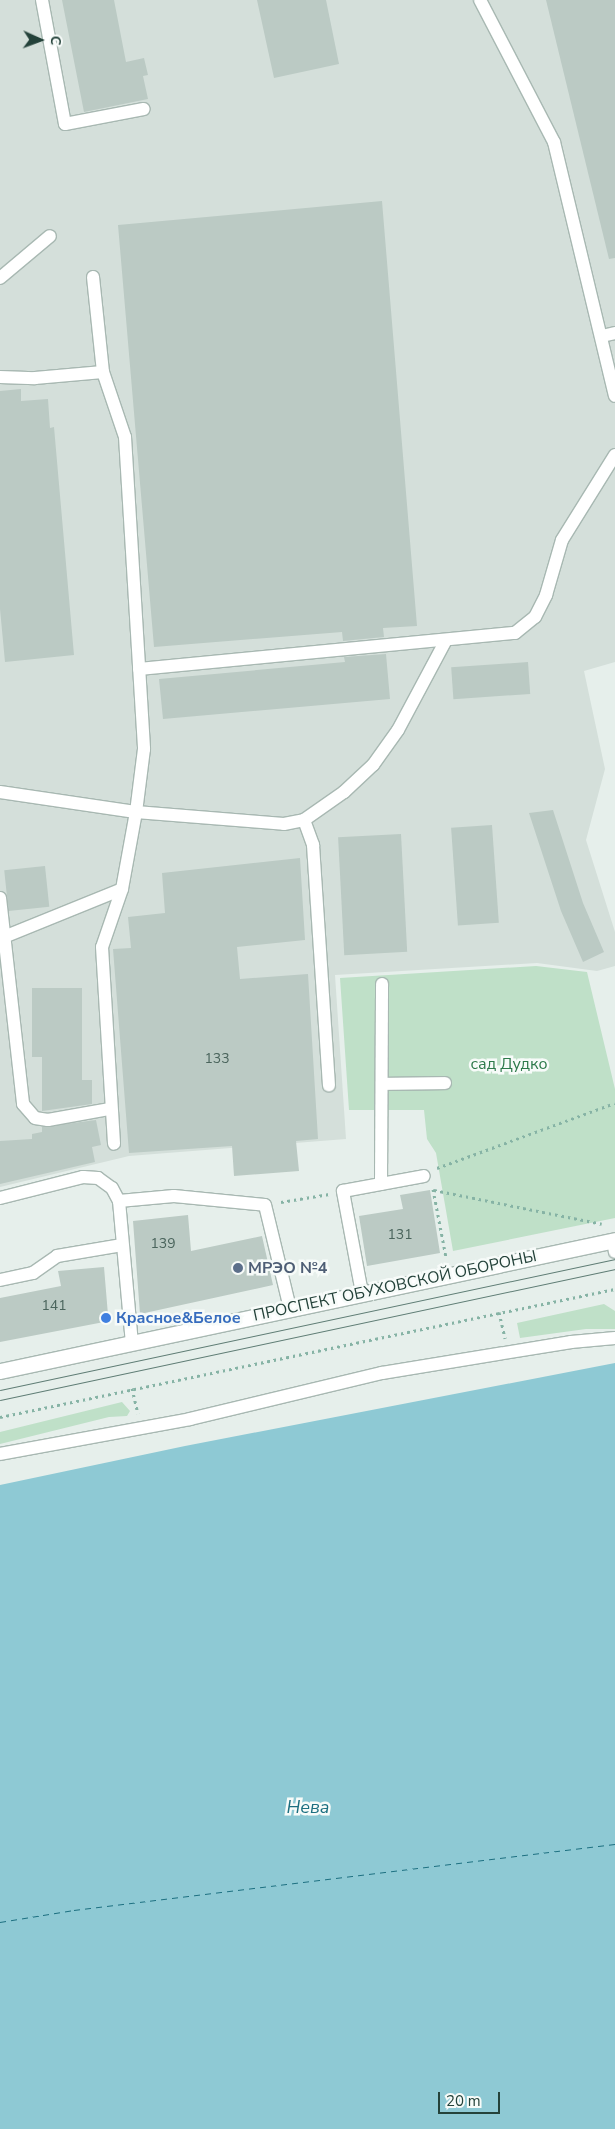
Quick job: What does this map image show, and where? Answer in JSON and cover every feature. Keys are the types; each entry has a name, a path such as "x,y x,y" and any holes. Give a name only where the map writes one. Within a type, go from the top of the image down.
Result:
{"main road":[{"name":"ПРОСПЕКТ ОБУХОВСКОЙ ОБОРОНЫ","path":"0,1371 362,1293 614,1244"}],"lane":[{"path":"42,0 64,124 144,109"},
{"path":"480,0 554,142 615,396"},
{"path":"0,278 50,236"},
{"path":"93,277 103,372 125,437 144,749 136,812 122,889 102,946 110,1109 114,1144"},
{"path":"602,336 615,333"},
{"path":"0,378 35,378 103,372"},
{"path":"139,669 445,642 515,633 535,618 546,595 562,540 615,455"},
{"path":"0,792 136,812 284,824 304,820 344,792 373,765 398,730 445,642"},
{"path":"304,820 313,845 329,1085"},
{"path":"4,937 122,889"},
{"path":"0,898 23,1104 28,1112 36,1118 48,1120 110,1109"},
{"path":"381,1184 382,984"},
{"path":"382,1084 445,1083"},
{"path":"362,1293 343,1191 424,1176"},
{"path":"0,1198 83,1177 98,1178 112,1188 119,1201 132,1343"},
{"path":"119,1201 174,1196 265,1205 290,1308"},
{"path":"0,1280 33,1273 57,1256 122,1245"},
{"path":"0,1454 190,1419 382,1373 571,1342 615,1338"}],"path":[{"path":"446,1257 434,1190 424,1176 429,1171 615,1104"},
{"path":"434,1190 610,1225"},
{"path":"265,1205 343,1191"},
{"path":"0,1417 615,1289"},
{"path":"499,1312 504,1336"},
{"path":"132,1388 137,1411"}],"shaded area":[{"path":"0,0 615,0 615,662 584,671 605,769 586,840 615,932 615,966 597,971 537,963 335,975 346,1139 129,1156 0,1187"}],"green space":[{"name":"сад Дудко","path":"536,966 587,972 615,1089 615,1218 453,1251 436,1153 427,1139 424,1110 349,1110 340,978"},
{"path":"604,1304 615,1311 615,1329 586,1329 520,1338 517,1323"},
{"path":"122,1402 130,1411 127,1416 109,1417 0,1444 0,1432"}],"water":[{"name":"Нева","path":"615,1363 615,2129 0,2129 0,1485 185,1446"}],"building":[{"path":"62,0 114,0 126,62 144,58 148,75 143,76 148,99 84,112"},
{"path":"257,0 326,0 339,64 274,78"},
{"path":"546,0 615,0 615,258 609,259"},
{"path":"382,201 417,626 383,628 384,637 343,641 342,632 154,647 118,225"},
{"path":"21,389 21,401 48,399 50,428 54,427 74,655 5,662 0,609 0,391"},
{"path":"386,654 390,699 163,719 159,679 345,662 344,657"},
{"path":"528,662 530,694 453,699 451,667"},
{"path":"553,810 583,903 604,952 583,962 561,911 529,813"},
{"path":"492,825 499,923 458,926 451,828"},
{"path":"401,834 407,952 344,955 338,837"},
{"path":"300,858 305,940 237,947 240,979 308,974 318,1139 296,1141 299,1171 234,1176 232,1146 129,1153 113,949 131,948 128,917 165,913 162,873"},
{"path":"45,866 49,907 9,911 4,870"},
{"path":"32,988 82,988 82,1080 92,1080 92,1104 42,1111 42,1057 32,1057"},
{"path":"96,1120 101,1145 92,1147 95,1162 0,1184 0,1141 32,1139 32,1134 42,1132 42,1127"},
{"path":"430,1190 440,1253 367,1266 359,1216 403,1209 400,1195"},
{"path":"188,1215 191,1251 262,1236 273,1285 140,1314 133,1221"},
{"path":"104,1267 108,1315 104,1322 0,1342 0,1298 61,1286 58,1271"}],"ferry route":[{"path":"0,1922 74,1910 615,1844"}],"tram line":[{"path":"0,1390 615,1259"},
{"path":"0,1400 615,1269"}],"place":[{"name":"МРЭО №4","path":"238,1268"},
{"name":"Красное&Белое","path":"106,1318"}]}
